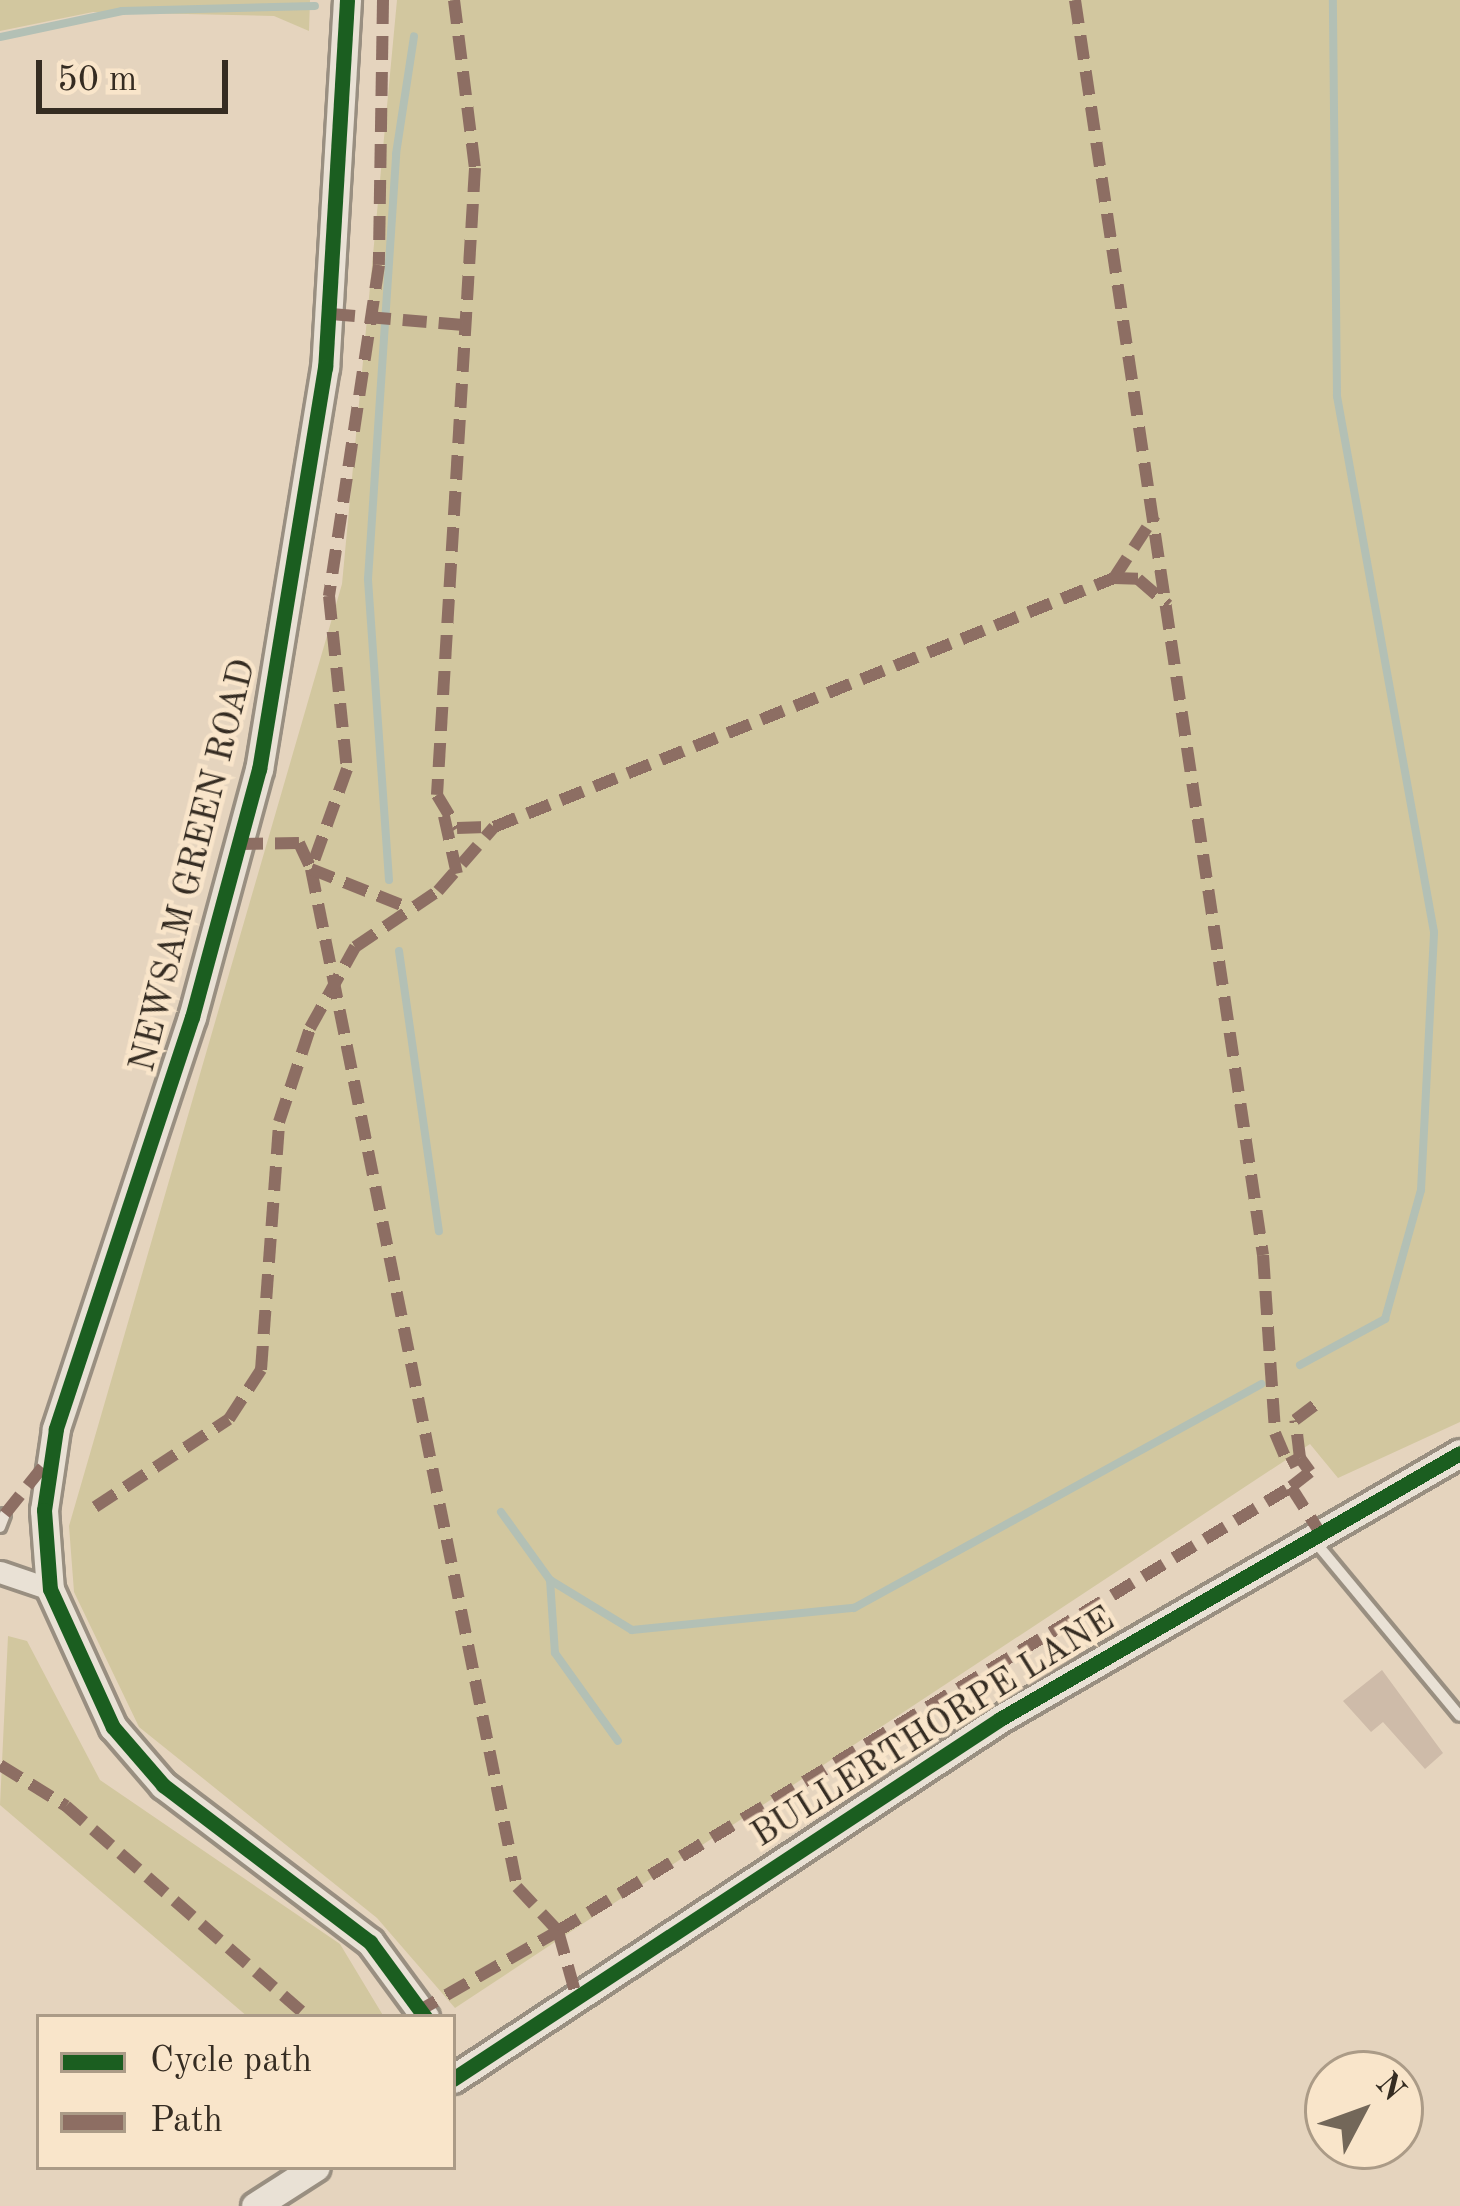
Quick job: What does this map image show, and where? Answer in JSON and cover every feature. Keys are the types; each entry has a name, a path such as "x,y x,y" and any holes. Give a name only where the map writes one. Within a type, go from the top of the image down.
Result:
{"street":[{"name":"NEWSAM GREEN ROAD","path":"347,0 335,274 295,581 192,1018 56,1429 44,1510 50,1589 74,1662 164,1785 370,1942 423,2014"},
{"name":"BULLERTHORPE LANE","path":"465,2071 1000,1719 1310,1535 1460,1453"},
{"path":"0,1571 50,1589"},
{"path":"255,2206 311,2170"}],"lane":[{"path":"0,1527 5,1514"},
{"path":"1310,1535 1460,1716"}],"shaded area":[{"path":"0,0 310,0 309,31 274,16 93,12 0,31"},
{"path":"397,0 1460,0 1460,1422 1338,1478 1310,1444 455,2008 377,1918 139,1727 74,1592 69,1526 342,584"},
{"path":"8,1636 27,1641 100,1780 340,1944 382,2014 244,2014 0,1805"}],"building":[{"path":"1382,1670 1443,1753 1425,1769 1383,1722 1371,1732 1343,1701"}],"waterway":[{"path":"1300,1365 1385,1319 1421,1190 1434,932 1337,396 1333,0"},
{"path":"0,37 122,11 315,6"},
{"path":"389,880 368,579 396,154 414,36"},
{"path":"399,951 439,1231"},
{"path":"501,1512 550,1580 632,1630 854,1608 1262,1384"},
{"path":"550,1580 555,1653 618,1741"}],"marked path":[{"path":"383,0 379,265 329,596 347,769 311,869 517,1887 558,1931 1291,1487"},
{"path":"454,0 475,168 437,795 457,828 494,827"},
{"path":"1075,0 1263,1255 1275,1433 1288,1464 1300,1458 1310,1472 1291,1487 1319,1531"},
{"path":"331,314 464,325"},
{"path":"95,1507 229,1419 261,1370 279,1122 310,1028 355,947 438,891 494,827 1114,578 1155,515"},
{"path":"1114,578 1138,579 1168,605"},
{"path":"444,816 457,874"},
{"path":"239,844 299,843 311,869 409,908"},
{"path":"1300,1458 1295,1420 1316,1404"},
{"path":"5,1514 46,1463"},
{"path":"0,1765 66,1806 305,2014"},
{"path":"415,2013 558,1931 576,1995"}],"cycle path":[{"path":"347,0 325,367 259,769 192,1017 56,1429 44,1510 50,1589 113,1727 163,1785 370,1942 423,2014"},
{"path":"456,2077 1000,1719 1460,1453"}]}
